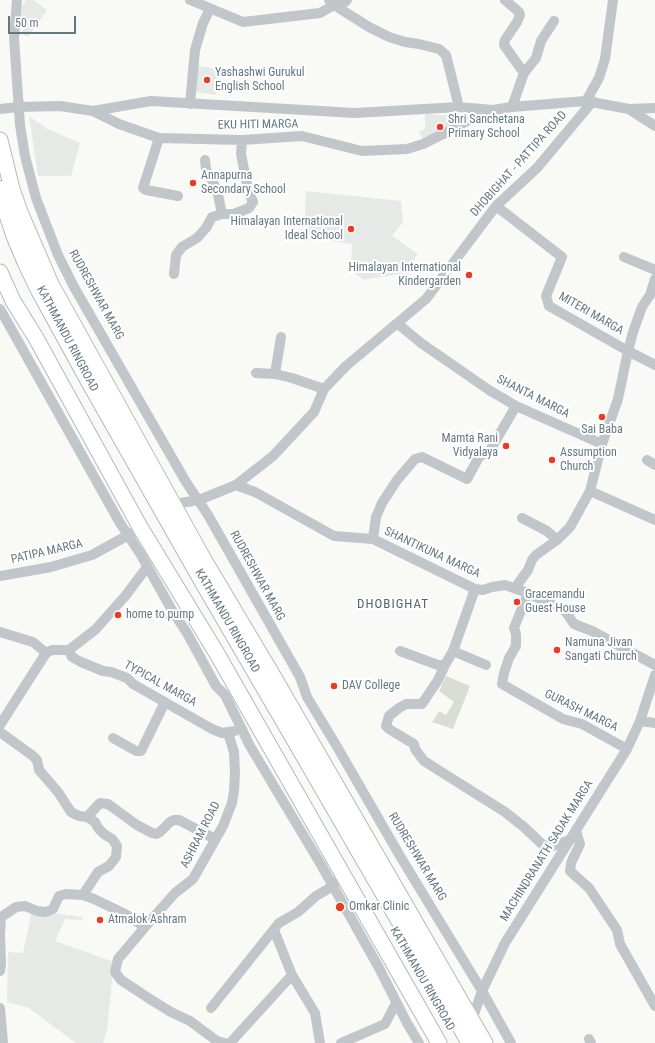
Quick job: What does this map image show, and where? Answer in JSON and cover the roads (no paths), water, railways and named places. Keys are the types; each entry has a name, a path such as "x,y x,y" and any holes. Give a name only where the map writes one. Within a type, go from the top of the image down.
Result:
{"highway":[{"name":"KATHMANDU RINGROAD","path":"0,190 16,237 27,263 90,383 466,1037"},
{"name":"KATHMANDU RINGROAD","path":"0,224 13,257 42,316 128,471 466,1037"}],"main road":[{"path":"0,140 10,182 20,212 51,284 203,558 272,674 466,1037 484,1043"},
{"path":"0,272 14,301 36,338 134,531 216,652 337,880 439,1043"}],"street":[{"name":"RUDRESHWAR MARG","path":"17,0 14,38 20,125 30,177 38,204 58,255 74,287 195,500 300,677 307,697 400,856 482,991 511,1043"},
{"path":"190,0 243,22 320,13 331,2 345,2 347,0"},
{"path":"505,0 519,12 520,15 505,40 504,45 524,73"},
{"name":"DHOBIGHAT - PATTIPA ROAD","path":"236,485 272,456 314,412 324,389 358,355 398,324 426,299 496,206 537,168 590,101 605,58 614,0"},
{"path":"331,2 369,27 389,37 439,49 446,55 459,107"},
{"path":"190,104 195,50 203,23 210,9"},
{"path":"512,107 524,73 536,58 541,41 554,21"},
{"path":"93,111 151,101 355,113 459,107 493,110 512,107 590,101 629,109 655,108"},
{"name":"EKU HITI MARGA","path":"0,109 60,106 93,111 119,124 159,138 242,140 302,136 362,151 408,149 423,144 469,120 493,110"},
{"path":"629,109 655,126"},
{"path":"159,138 143,188 146,190 178,196"},
{"path":"174,274 176,255 182,247 197,238 206,228 212,217 222,214 234,214 249,208 253,202 248,190 241,154 242,140"},
{"path":"204,160 206,169 218,190 222,214"},
{"name":"MITERI MARGA","path":"496,206 562,257 546,296 549,306 655,365"},
{"path":"624,257 655,270"},
{"path":"515,588 528,570 536,555 557,540 570,527 590,491 602,444 618,399 628,351 642,307 650,295 655,279"},
{"path":"0,309 120,523 134,531 147,567 187,633 216,686 225,695 241,729 280,798 322,866 337,880 396,1003 419,1043"},
{"name":"SHANTA MARGA","path":"398,324 421,343 489,390 516,406 602,444"},
{"path":"275,374 281,337"},
{"path":"256,373 275,374 292,378 324,389"},
{"path":"373,539 376,517 382,503 397,480 415,459 422,457 467,479 481,455 486,455 489,452 516,406"},
{"path":"174,504 195,500 236,485"},
{"name":"SHANTIKUNA MARGA","path":"236,485 254,492 334,536 373,539 474,589 482,590 492,586 506,585 528,593 565,611 574,624 655,665"},
{"path":"590,491 655,520"},
{"path":"522,518 547,531 557,540"},
{"name":"PATIPA MARGA","path":"0,576 51,567 92,555 134,531"},
{"path":"0,725 46,653 52,650 69,650 96,629 126,595 147,567"},
{"path":"474,589 453,651 438,680 422,704 406,704 399,708 389,716 386,726 414,744 415,750 424,761 505,812 543,845 553,846 573,836 580,844 571,863 570,871 588,888 617,930 620,944 655,1006"},
{"name":"GURASH MARGA","path":"528,593 514,628 516,634 516,646 506,668 502,684 563,719 582,724 627,749"},
{"path":"0,632 33,642 46,653"},
{"name":"TYPICAL MARGA","path":"69,650 72,656 81,662 103,671 111,672 127,678 134,684 212,729 222,733 241,729"},
{"path":"400,651 444,666"},
{"path":"453,651 486,665"},
{"name":"MACHINDRANATH SADAK MARGA","path":"466,1037 482,991 505,943 627,749 640,721 655,675"},
{"path":"113,738 136,751 141,751 166,702"},
{"path":"640,721 655,723"},
{"path":"0,732 34,756 39,770 58,792 71,812 79,816 87,816 95,822 101,831 112,839 117,846 116,857 109,866 98,872 83,895"},
{"name":"ASHRAM ROAD","path":"221,1042 190,1021 152,1001 121,980 115,972 118,959 145,926 176,893 193,878 223,826 232,804 234,791 234,752 228,732"},
{"path":"87,816 100,803 108,804 137,825 152,833 156,834 170,822 179,820 215,839"},
{"path":"211,1008 279,923 298,912 337,880"},
{"path":"0,971 1,916 16,907 25,906 37,911 46,912 53,909 59,896 66,894 83,895 125,914 145,926"},
{"path":"274,930 292,975 315,1013 320,1043"},
{"path":"230,1043 292,975"},
{"path":"341,1043 385,1024 396,1003"},
{"path":"0,1008 3,1043"}],"place":[{"name":"Yashashwi Gurukul English School","path":"207,80"},
{"name":"Shri Sanchetana Primary School","path":"440,127"},
{"name":"Annapurna Secondary School","path":"193,183"},
{"name":"Himalayan International Ideal School","path":"351,229"},
{"name":"Himalayan International Kindergarden","path":"469,275"},
{"name":"Sai Baba","path":"602,417"},
{"name":"Mamta Rani Vidyalaya","path":"506,446"},
{"name":"Assumption Church","path":"552,460"},
{"name":"Gracemandu Guest House","path":"517,602"},
{"name":"home to pump","path":"118,615"},
{"name":"Namuna Jivan Sangati Church","path":"557,650"},
{"name":"DAV College","path":"334,686"},
{"name":"Omkar Clinic","path":"340,907"},
{"name":"Atmalok Ashram","path":"100,920"}],"district":[{"name":"DHOBIGHAT","path":"393,605"}]}
